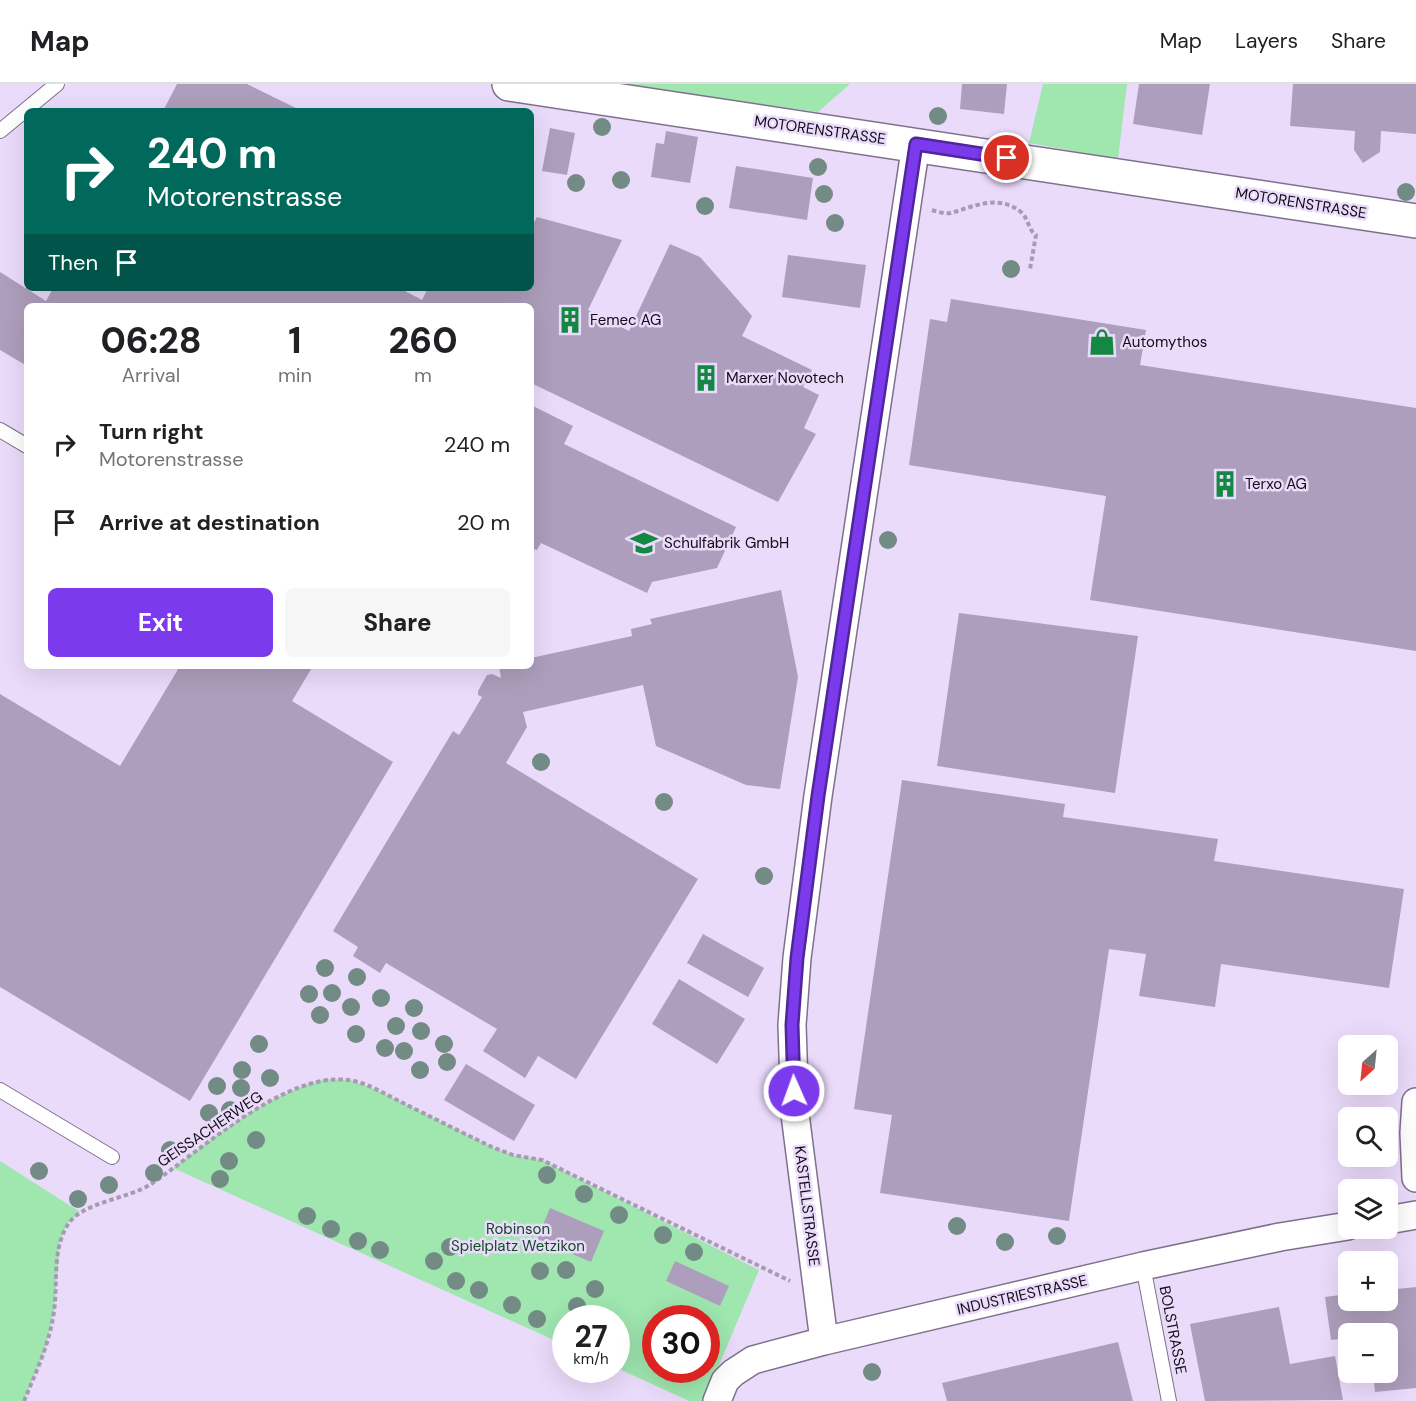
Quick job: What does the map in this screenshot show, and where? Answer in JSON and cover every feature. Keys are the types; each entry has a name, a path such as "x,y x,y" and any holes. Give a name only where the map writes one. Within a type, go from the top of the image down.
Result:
{"street":[{"name":"MOTORENSTRASSE","path":"509,84 1416,221"},
{"name":"KASTELLSTRASSE","path":"824,1341 795,1114 792,1025 797,958 818,796 916,144"},
{"path":"1416,1102 1414,1133 1416,1178"},
{"path":"1398,1218 1416,1215"},
{"name":"INDUSTRIESTRASSE","path":"717,1401 725,1381 753,1360 824,1341 1143,1266 1280,1237 1338,1228"}],"lane":[{"path":"28,108 57,84"},
{"path":"0,131 24,111"},
{"path":"0,430 24,444"},
{"path":"0,1090 112,1157"},
{"name":"BOLSTRASSE","path":"1143,1266 1169,1401"}],"path":[{"path":"906,206 947,213 968,206 992,203 1020,211 1026,218 1031,232 1036,235 1030,269"},
{"name":"GEISSACHERWEG","path":"24,1401 45,1350 54,1312 60,1242 68,1224 80,1212 148,1186 251,1113 304,1084 326,1079 350,1080 376,1090 492,1148 513,1155 542,1160 791,1282"}],"green space":[{"path":"614,84 850,84 818,112"},
{"path":"1043,84 1127,84 1118,159 1029,143"},
{"name":"Robinson Spielplatz Wetzikon","path":"326,1079 350,1080 377,1090 492,1147 513,1155 542,1160 759,1270 720,1363 720,1305 642,1305 642,1379 630,1374 630,1305 552,1305 552,1339 173,1168 246,1116 285,1094"},
{"path":"0,1161 80,1212 67,1224 60,1242 54,1312 45,1350 24,1401 0,1401"},
{"name":"Robinson Spielplatz Wetzikon","path":"650,1383 712,1383 704,1401 689,1401"}],"building":[{"path":"177,84 247,84 296,108 165,108"},
{"path":"962,84 1007,84 1004,114 960,109"},
{"path":"1139,84 1210,84 1202,135 1133,124"},
{"path":"1293,84 1416,84 1416,134 1381,131 1380,152 1363,163 1354,150 1355,131 1290,126"},
{"path":"550,128 575,133 567,175 542,171"},
{"path":"666,131 698,137 690,183 651,177 656,143 664,144"},
{"path":"736,166 813,178 807,220 729,208"},
{"name":"Marxer Novotech","path":"537,217 622,240 588,310 629,331 670,244 700,257 752,316 742,336 812,370 803,387 819,395 804,428 816,434 778,502 534,384 534,303 24,303 24,364 0,350 0,272 24,287 24,291 30,291 46,301 51,291 405,291 422,300 426,291 534,291 534,222"},
{"path":"788,255 866,265 860,308 782,297"},
{"name":"Terxo AG","path":"951,299 1146,330 1140,365 1416,408 1416,651 1090,600 1106,496 909,465 930,319 947,322"},
{"path":"534,406 573,426 564,444 736,527 717,568 652,582 647,593 541,543 537,550 534,549"},
{"path":"781,590 798,677 780,789 746,785 656,746 643,685 523,712 527,727 506,763 698,879 576,1079 538,1056 525,1078 483,1051 497,1029 386,963 380,973 353,956 358,947 333,931 453,731 459,735 466,724 482,697 478,695 478,691 487,675 492,674 501,678 500,669 534,669 534,657 632,636 631,629 652,624 650,619"},
{"path":"959,613 1138,636 1115,793 937,766"},
{"path":"178,669 311,669 292,701 393,762 190,1101 0,987 0,694 120,766"},
{"path":"902,780 1065,804 1063,817 1218,839 1214,861 1404,889 1389,988 1221,964 1215,1007 1139,996 1146,954 1109,949 1069,1221 880,1193 892,1115 854,1109"},
{"path":"703,934 764,968 748,997 687,963"},
{"path":"679,979 745,1019 717,1064 652,1024"},
{"path":"466,1064 535,1105 514,1141 444,1100"},
{"path":"550,1208 604,1231 591,1262 537,1239"},
{"path":"675,1261 729,1286 720,1306 666,1281"},
{"path":"1416,1287 1416,1388 1375,1392 1374,1383 1398,1383 1398,1323 1338,1323 1338,1339 1331,1340 1325,1297 1338,1295 1338,1311 1398,1311 1398,1289"},
{"path":"1279,1307 1290,1364 1335,1356 1338,1383 1340,1383 1343,1400 1205,1401 1190,1324"},
{"path":"1118,1342 1133,1401 947,1401 942,1383"}],"place":[{"name":"Femec AG","path":"570,320"},
{"name":"Automythos","path":"1102,342"},
{"name":"Marxer Novotech","path":"706,378"},
{"name":"Terxo AG","path":"1225,484"},
{"name":"Schulfabrik GmbH","path":"644,543"}],"route":[{"path":"794,1091 792,1025 797,958 818,796 916,144 1007,158"}]}
